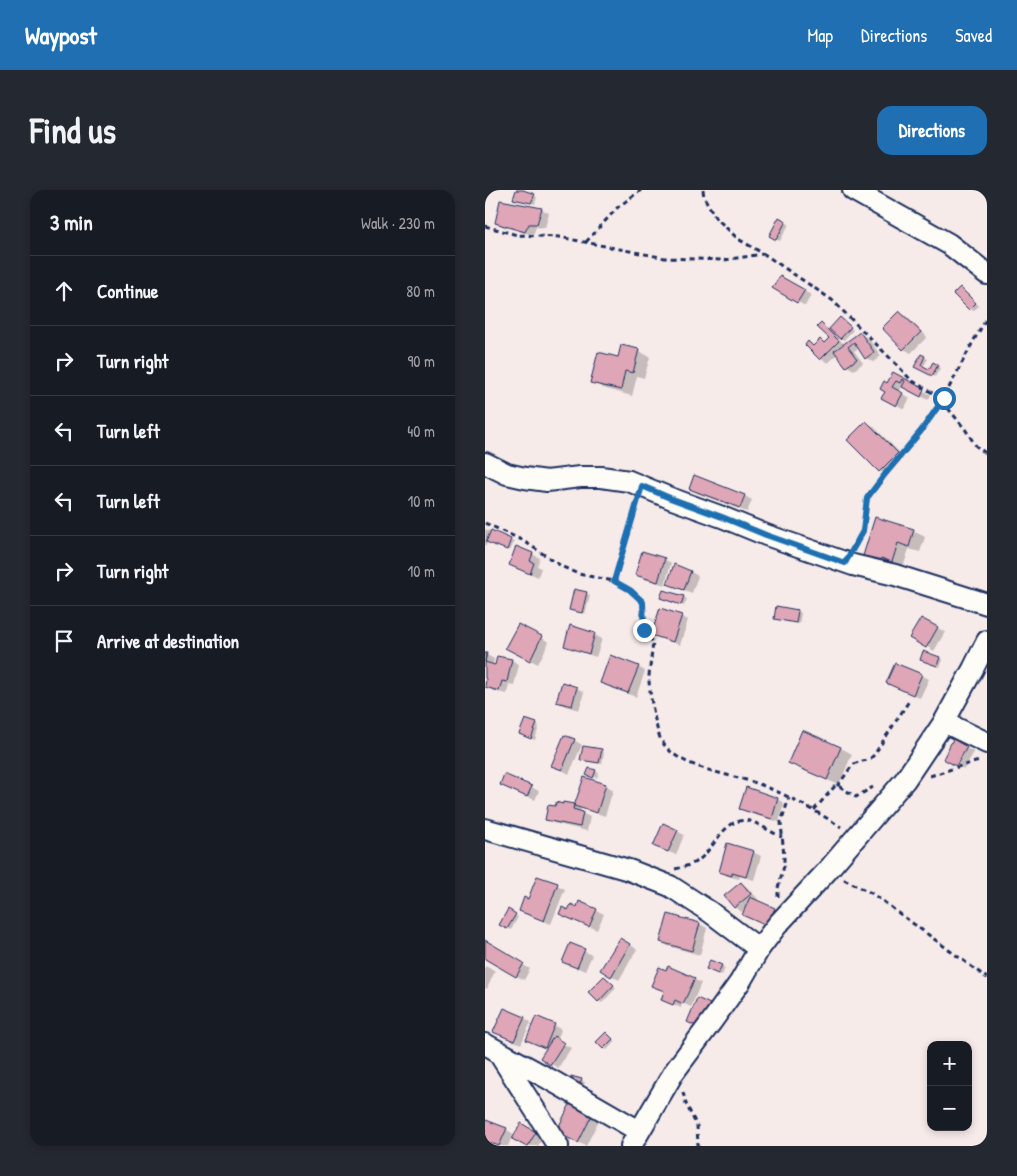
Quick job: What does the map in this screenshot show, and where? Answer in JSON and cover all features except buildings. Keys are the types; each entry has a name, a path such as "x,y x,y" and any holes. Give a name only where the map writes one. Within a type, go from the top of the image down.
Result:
{"street":[{"path":"853,190 949,244 987,274"},
{"path":"486,465 507,474 547,481 580,477 601,477 629,481 766,535 845,563 895,575 987,604"},
{"path":"492,1048 549,1079 635,1138 673,1072 740,982 759,948 905,780 944,722 987,641"},
{"path":"944,722 987,743"},
{"path":"485,829 648,876 670,886 710,912 759,948"},
{"path":"492,1048 558,1146"}],"path":[{"path":"586,242 618,207 641,190"},
{"path":"703,190 703,197 715,217 738,239 833,300 906,375 942,401 976,446 987,454"},
{"path":"485,226 517,234 559,237 665,258 724,260 764,254"},
{"path":"845,563 863,531 867,498 921,431 942,401 987,318"},
{"path":"614,581 642,486"},
{"path":"485,523 523,540 563,567 579,574 614,581 630,590 643,602 644,630 653,642 649,678 654,712 660,738 669,750 680,758 709,770 762,785 814,810 857,836"},
{"path":"814,810 833,788 844,779 855,764 870,760 909,701"},
{"path":"837,786 856,797 879,783 915,779 945,772 969,763 987,760"},
{"path":"779,924 778,888 784,866 781,822 789,798"},
{"path":"648,876 687,866 698,861 731,824 738,821 753,822 782,837"},
{"path":"827,871 873,894 987,978"},
{"path":"673,1072 697,1126 698,1146"}],"route":[{"path":"644,630 643,602 630,590 614,581 642,486 766,535 845,563 863,531 867,498 921,431 944,398"}]}
